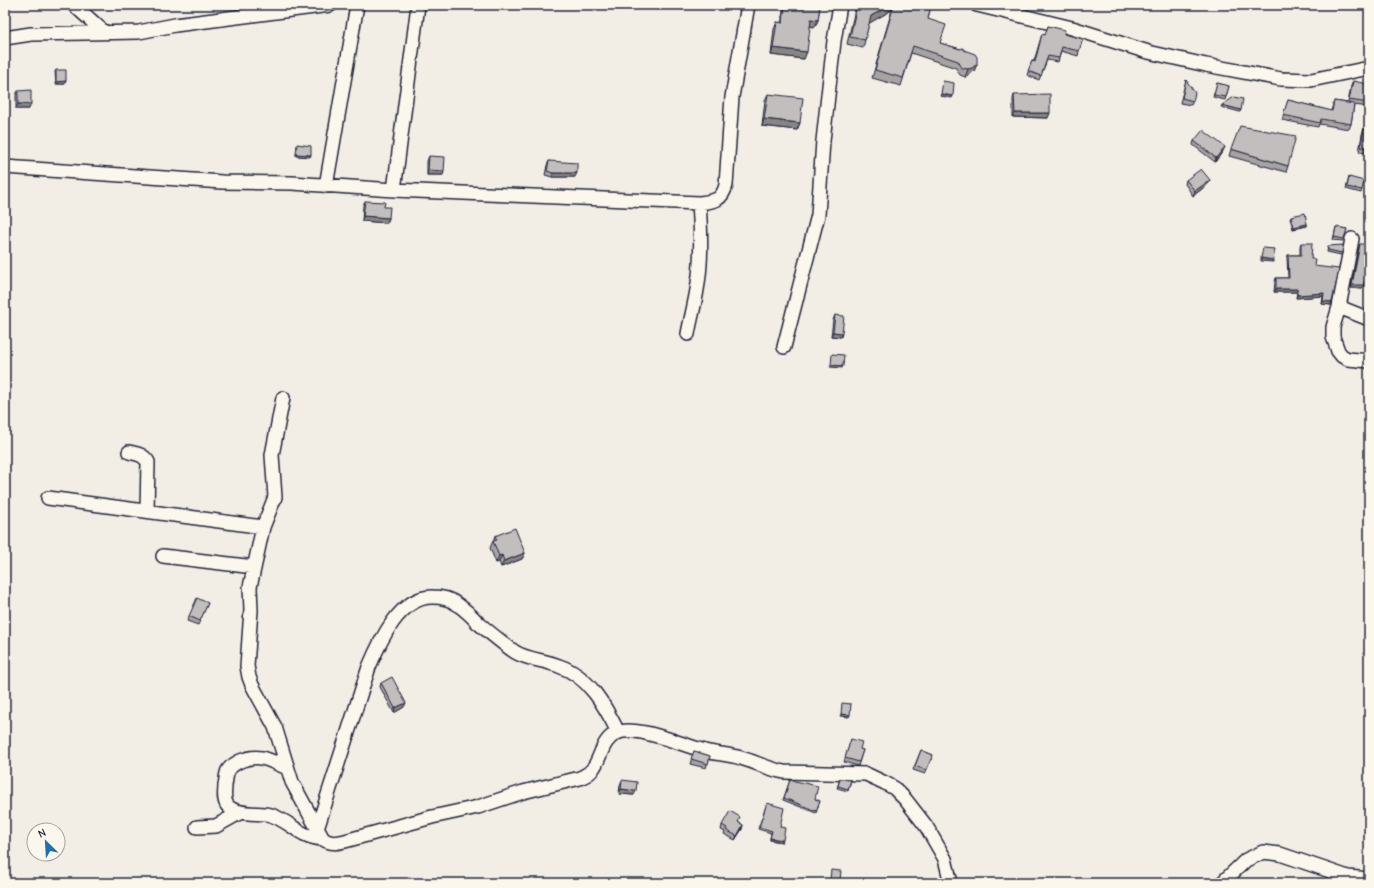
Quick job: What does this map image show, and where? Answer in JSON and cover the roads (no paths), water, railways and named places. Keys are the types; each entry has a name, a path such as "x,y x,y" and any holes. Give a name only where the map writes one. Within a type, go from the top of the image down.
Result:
{"street":[{"path":"74,5 104,32"},
{"path":"5,38 31,34 138,32 175,25 330,5"},
{"path":"326,186 357,5"},
{"path":"394,190 418,5"},
{"path":"5,167 222,182 292,183 394,190 699,203 718,199 724,192 728,166 732,97 748,5"},
{"path":"784,347 818,215 823,141 834,41 840,5"},
{"path":"977,5 1072,28 1148,52 1206,65 1281,79 1311,80 1369,68"},
{"path":"688,334 700,269 701,228 699,203"},
{"path":"1352,239 1339,307 1333,327 1333,338 1338,351 1342,356 1348,359 1369,361"},
{"path":"1339,307 1369,319"},
{"path":"283,398 272,454 274,497 263,527 250,587 252,610 247,666 252,685 275,727 292,782 320,834 327,842 334,843 345,841 432,817 478,807 523,792 580,778 589,774 594,768 606,741 618,732 627,730 654,735 705,751 742,758 774,770 784,772 866,774 886,782 905,799 926,826 945,859 952,883"},
{"path":"129,452 145,457 148,462 147,511"},
{"path":"48,498 263,527"},
{"path":"163,556 254,568"},
{"path":"287,768 263,758 252,757 235,764 229,768 227,773 225,800 228,806 233,810 272,816 312,839 320,834 369,667 380,642 389,627 404,608 412,602 421,599 438,597 455,602 503,644 517,653 559,665 570,670 582,679 599,698 618,732"},
{"path":"197,827 216,826 241,812"},
{"path":"1222,883 1246,860 1263,852 1280,854 1348,877 1369,879"}]}
